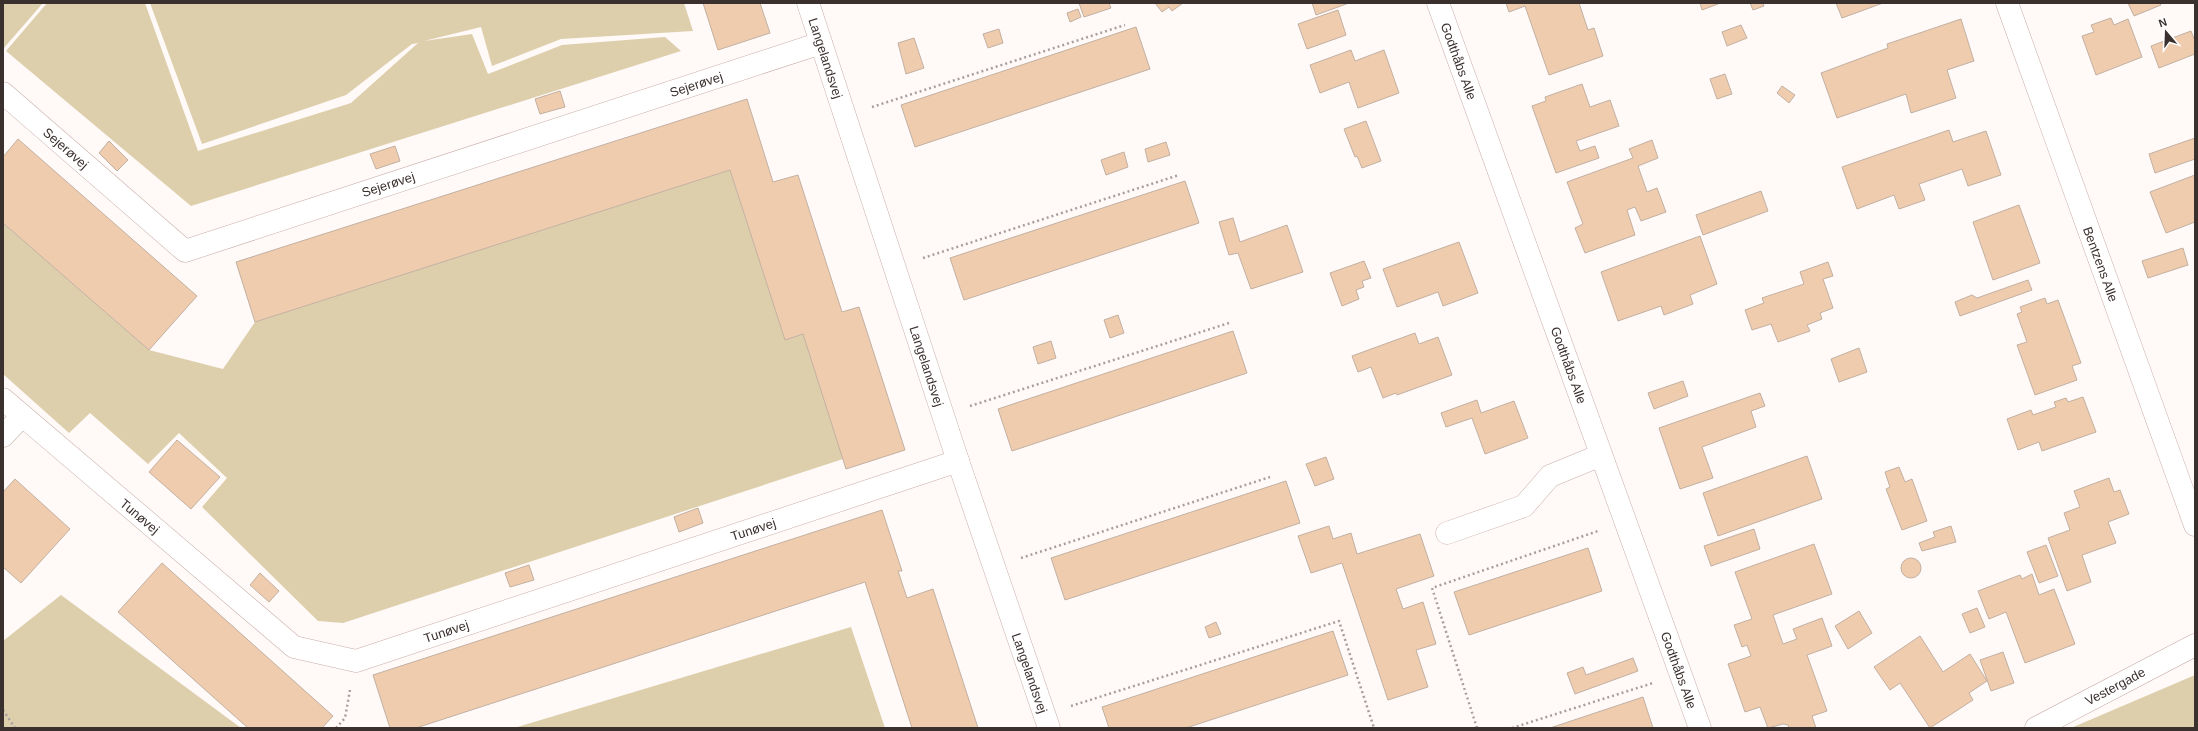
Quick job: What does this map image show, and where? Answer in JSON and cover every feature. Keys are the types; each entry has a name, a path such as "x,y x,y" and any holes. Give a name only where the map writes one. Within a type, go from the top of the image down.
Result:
{"street":[{"name":"Langelandsvej","path":"808,3 958,461 1046,722"},
{"name":"Godthåbs Alle","path":"1438,3 1700,728"},
{"name":"Bentzens Alle","path":"2007,3 2195,525"},
{"name":"Sejerøvej","path":"3,93 185,251 821,43"},
{"name":"Tunøvej","path":"3,399 294,646 356,661 958,461"},
{"path":"3,436 22,416"},
{"path":"1447,533 1524,506 1550,476 1601,455"},
{"name":"Vestergade","path":"2036,728 2195,645"}],"path":[{"path":"845,116 1125,25"},
{"path":"895,267 1179,175"},
{"path":"943,415 1229,323"},
{"path":"994,567 1270,477"},
{"path":"1477,728 1432,588 1626,522"},
{"path":"1046,722 1339,620 1374,728"},
{"path":"336,728 345,718 356,661"},
{"path":"1512,728 1680,674"},
{"path":"3,710 15,728"}],"shaded area":[{"path":"3,3 43,3 3,49"},
{"path":"47,3 145,3 198,151 351,103 418,43 412,44 346,95 202,144 150,3 684,3 693,31 561,39 492,66 481,27 424,41 472,34 488,74 562,45 665,37 681,51 191,206 6,51"},
{"path":"730,170 785,340 803,334 843,459 343,623 318,621 202,507 227,478 179,433 148,464 90,413 69,433 3,374 3,223 149,350 223,369 255,322"},
{"path":"61,595 241,728 3,728 3,641"},
{"path":"851,627 885,728 514,728"},
{"path":"2195,675 2195,728 2071,728"}],"building":[{"path":"703,3 760,3 770,33 718,50"},
{"path":"1079,3 1109,3 1111,8 1084,17"},
{"path":"1155,3 1183,3 1172,11 1169,7 1162,12"},
{"path":"1312,3 1349,3 1316,15"},
{"path":"1506,3 1579,3 1588,30 1594,28 1603,56 1549,75 1525,6 1509,12"},
{"path":"1700,3 1718,3 1718,4 1702,10"},
{"path":"1750,3 1763,3 1764,6 1753,10"},
{"path":"1836,3 1883,3 1842,18"},
{"path":"2128,3 2160,3 2161,5 2134,16"},
{"path":"1078,9 1081,17 1070,22 1067,13"},
{"path":"1338,10 1346,35 1307,49 1298,24"},
{"path":"2111,18 2114,25 2128,19 2142,57 2096,75 2082,36 2094,32 2091,25"},
{"path":"1961,19 1974,61 1947,70 1956,98 1911,113 1906,94 1837,118 1821,73 1888,48 1887,44"},
{"path":"1741,25 1747,38 1727,46 1722,32"},
{"path":"1136,27 1150,69 915,147 901,105"},
{"path":"999,29 1003,43 988,48 983,34"},
{"path":"2191,31 2195,41 2195,54 2159,68 2151,46"},
{"path":"914,38 924,68 906,74 898,43"},
{"path":"1351,50 1355,61 1384,50 1399,93 1358,108 1349,82 1320,93 1310,65"},
{"path":"1725,74 1732,94 1717,99 1710,79"},
{"path":"1582,84 1590,107 1610,100 1619,126 1576,141 1580,151 1595,146 1599,158 1556,173 1532,106 1546,101 1545,97"},
{"path":"1782,86 1795,95 1789,103 1777,93"},
{"path":"560,91 565,107 540,114 535,99"},
{"path":"747,99 773,182 798,175 842,312 859,307 905,450 846,469 803,334 785,340 730,170 255,322 236,262"},
{"path":"1366,121 1381,161 1362,168 1357,156 1355,157 1344,129"},
{"path":"1949,130 1953,142 1986,131 2001,175 1968,186 1962,169 1919,184 1925,200 1899,209 1894,195 1857,209 1842,167"},
{"path":"2195,138 2195,159 2155,173 2149,154"},
{"path":"18,139 197,296 149,350 3,223 3,157"},
{"path":"1652,140 1658,158 1638,166 1647,192 1657,188 1666,212 1641,221 1635,207 1627,210 1635,235 1585,253 1575,228 1583,224 1567,182 1633,158 1629,149"},
{"path":"109,141 128,160 117,171 99,153"},
{"path":"1166,142 1170,155 1148,162 1145,149"},
{"path":"395,146 400,161 376,169 370,154"},
{"path":"1124,152 1128,167 1106,175 1101,160"},
{"path":"2195,175 2195,222 2166,233 2150,192"},
{"path":"1185,181 1199,223 964,300 950,258"},
{"path":"1761,191 1768,211 1703,235 1696,215"},
{"path":"2019,205 2040,263 1993,280 1973,222"},
{"path":"1233,218 1240,242 1287,225 1303,272 1251,289 1238,253 1229,255 1219,222"},
{"path":"1700,236 1717,284 1690,295 1693,304 1664,315 1661,306 1618,321 1601,272"},
{"path":"1459,242 1478,293 1443,306 1438,292 1397,307 1383,269"},
{"path":"2183,248 2188,265 2148,278 2142,261"},
{"path":"1364,261 1371,278 1362,281 1364,287 1356,290 1359,299 1342,306 1330,273"},
{"path":"1828,262 1833,276 1823,279 1833,308 1820,313 1822,319 1807,325 1810,331 1778,342 1771,324 1752,330 1745,310 1764,303 1762,298 1804,284 1800,272"},
{"path":"2028,280 2032,290 1960,316 1955,302 1972,295 1977,298"},
{"path":"2045,298 2047,304 2058,300 2081,363 2072,366 2077,380 2035,395 2017,345 2027,342 2017,314 2022,312 2020,307"},
{"path":"1118,315 1124,333 1110,338 1104,320"},
{"path":"1233,331 1247,373 1012,451 998,409"},
{"path":"1415,333 1419,344 1438,337 1452,375 1397,395 1396,393 1383,398 1371,367 1358,372 1352,356"},
{"path":"1051,341 1056,358 1038,364 1033,347"},
{"path":"1859,348 1867,372 1839,382 1831,359"},
{"path":"1683,381 1688,396 1654,409 1648,393"},
{"path":"1760,393 1765,406 1751,411 1756,427 1702,447 1713,478 1680,489 1659,428"},
{"path":"2083,397 2096,432 2042,451 2039,442 2018,450 2007,419 2031,410 2033,415 2056,407 2054,402 2066,398 2068,402"},
{"path":"1477,400 1481,413 1514,401 1528,438 1485,454 1472,418 1446,427 1441,413"},
{"path":"177,440 220,477 191,509 149,472"},
{"path":"1807,456 1822,499 1718,536 1703,493"},
{"path":"1326,457 1334,479 1315,486 1306,464"},
{"path":"1899,467 1905,482 1912,479 1927,521 1902,530 1886,489 1890,487 1885,472"},
{"path":"2109,478 2114,492 2120,490 2129,514 2108,522 2116,543 2082,555 2091,582 2067,591 2048,538 2070,530 2064,513 2080,507 2074,491"},
{"path":"15,479 70,529 21,583 3,567 3,492"},
{"path":"1286,481 1300,523 1065,600 1051,558"},
{"path":"698,508 703,523 679,532 674,517"},
{"path":"882,510 902,571 898,571 907,598 933,589 978,728 912,728 865,582 416,728 390,728 373,675"},
{"path":"1329,526 1333,539 1351,533 1357,554 1420,534 1434,576 1396,589 1403,609 1423,602 1436,644 1416,650 1428,687 1388,700 1342,563 1311,573 1298,536"},
{"path":"1951,526 1956,542 1922,551 1919,543 1935,537 1933,532"},
{"path":"1754,529 1760,549 1711,566 1704,546"},
{"path":"1814,544 1832,594 1773,615 1783,644 1797,639 1793,629 1822,618 1832,646 1807,655 1827,711 1812,716 1816,728 1789,728 1788,725 1783,724 1768,728 1760,707 1745,712 1728,664 1751,656 1747,645 1742,647 1734,625 1752,619 1735,572"},
{"path":"2046,545 2058,576 2039,583 2027,552"},
{"path":"1588,548 1602,591 1469,635 1454,592"},
{"path":"1911,558 1918,561 1921,568 1918,575 1911,578 1904,575 1901,568 1904,561"},
{"path":"162,563 333,716 322,728 248,728 118,612"},
{"path":"529,565 534,580 510,587 505,573"},
{"path":"260,573 279,591 269,602 250,585"},
{"path":"2032,574 2039,595 2054,589 2075,644 2025,663 2006,612 1989,619 1978,591 2020,575 2022,579"},
{"path":"1977,608 1985,627 1970,633 1962,614"},
{"path":"1859,611 1872,633 1848,649 1835,626"},
{"path":"1216,622 1221,634 1209,638 1205,627"},
{"path":"1333,631 1348,675 1186,728 1109,728 1102,707"},
{"path":"1920,636 1943,672 1970,654 1987,681 1969,693 1973,700 1930,728 1900,683 1890,690 1874,667"},
{"path":"2003,652 2014,683 1991,691 1980,660"},
{"path":"1633,658 1638,671 1575,694 1567,673 1583,667 1586,675"},
{"path":"1643,697 1653,728 1550,728"}]}
